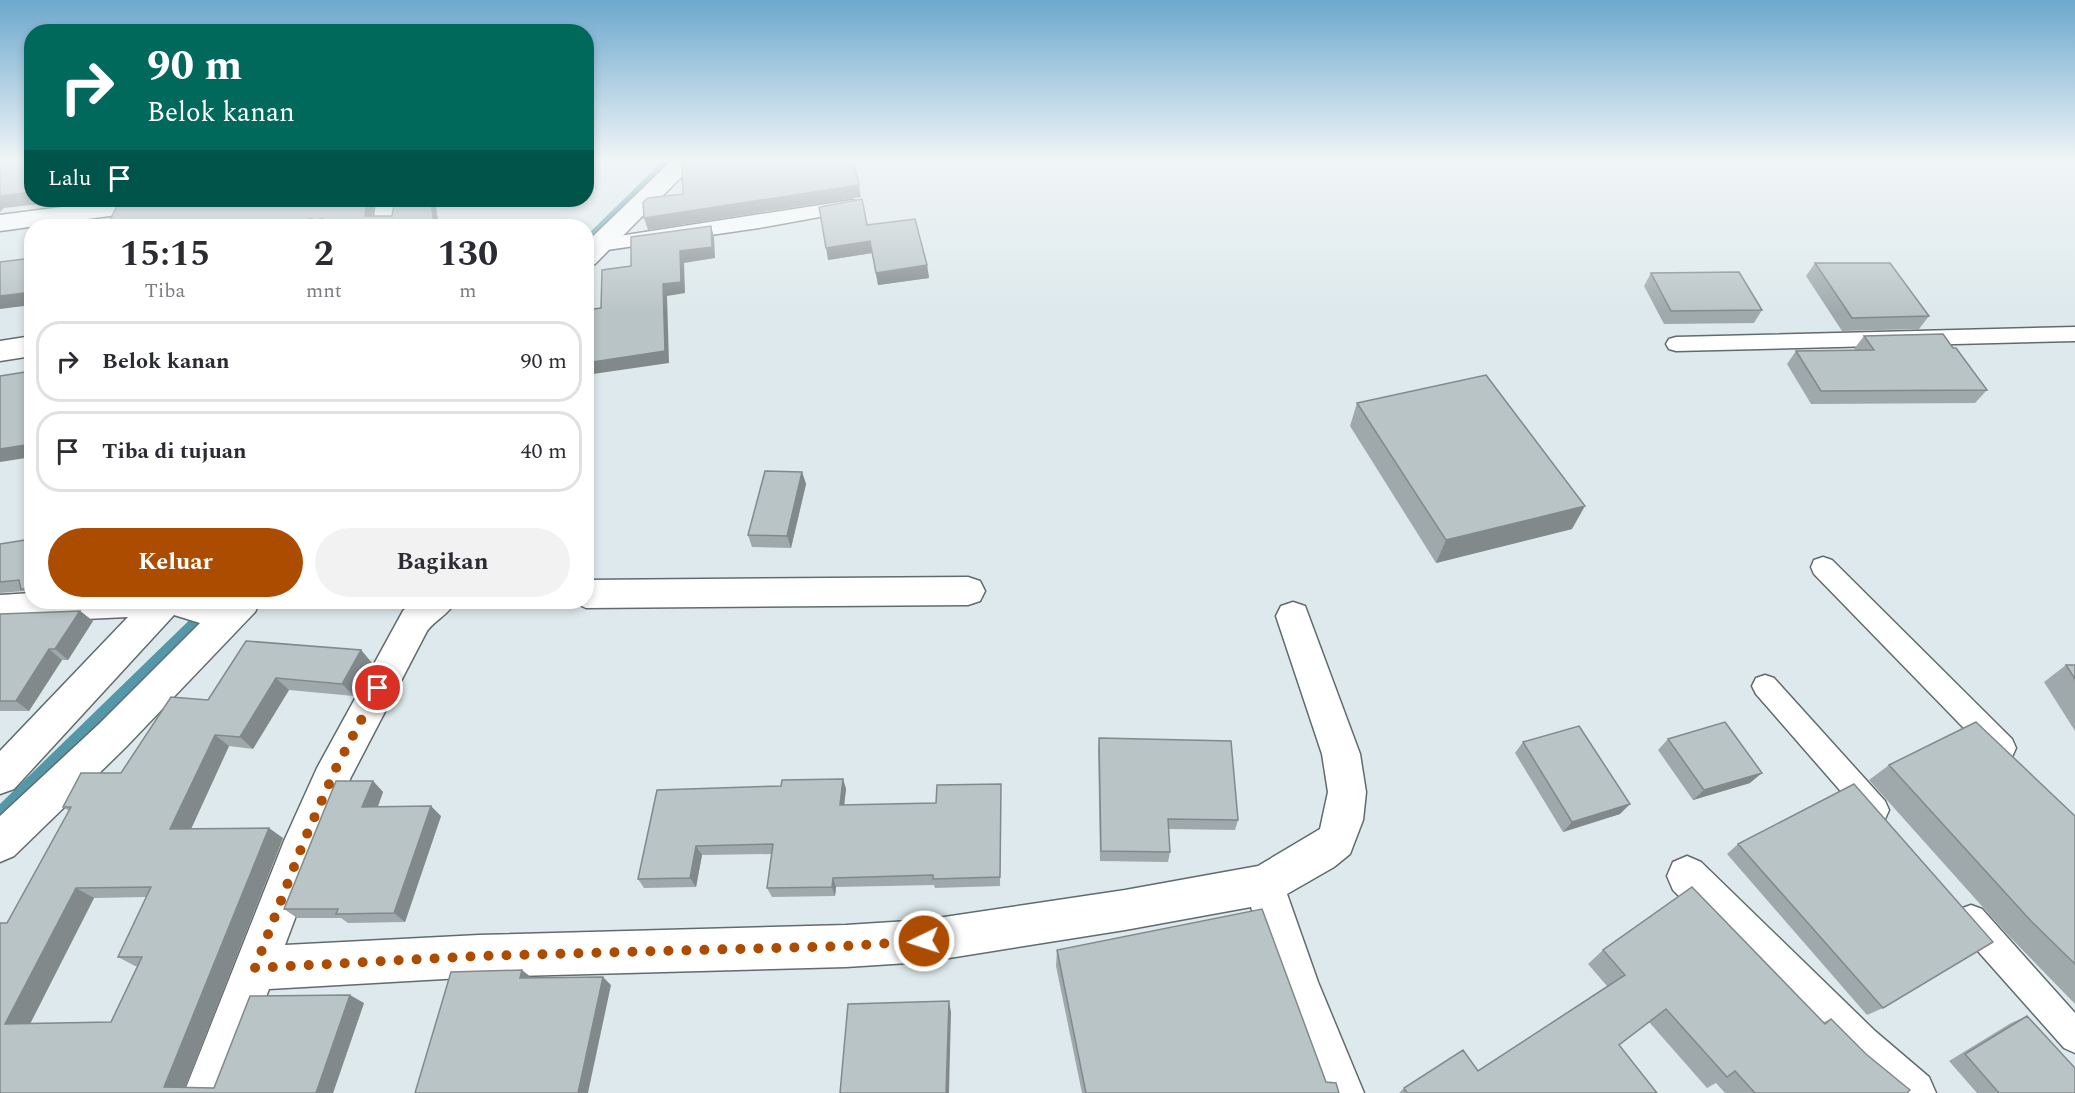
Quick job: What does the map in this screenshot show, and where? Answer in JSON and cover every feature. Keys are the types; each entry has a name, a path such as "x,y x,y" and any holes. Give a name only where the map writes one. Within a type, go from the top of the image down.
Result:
{"street":[{"path":"29,219 80,212"},
{"path":"594,250 633,212"},
{"path":"0,249 7,222 24,220"},
{"path":"0,351 24,347"},
{"path":"594,594 968,591"},
{"path":"0,609 24,608"},
{"path":"0,777 200,609"},
{"path":"0,843 112,736 201,609"},
{"path":"207,1093 304,841 336,768 415,621 427,609"},
{"path":"255,968 479,956 846,946 924,941 1125,910 1264,885 1320,853 1336,841 1343,820 1347,792 1341,754 1293,616"},
{"path":"1687,876 1859,1047 1913,1093"},
{"path":"1264,885 1297,982 1341,1093"}],"lane":[{"path":"594,251 816,212"},
{"path":"1677,344 2075,334"},
{"path":"1822,567 2016,762"},
{"path":"1765,686 1892,830"},
{"path":"1956,902 2075,1037"}],"building":[{"path":"114,212 365,212 365,216 392,216 393,212 432,212 433,219 312,219 110,219"},
{"path":"644,212 683,212 644,218"},
{"path":"820,212 865,212 867,225 915,219 927,265 876,273 870,241 826,248"},
{"path":"711,226 712,247 680,251 681,282 663,284 665,351 594,362 594,309 601,308 602,270 631,266 631,237"},
{"path":"24,259 24,293 0,296 0,262"},
{"path":"1815,263 1890,263 1929,316 1852,318"},
{"path":"1739,272 1762,310 1671,311 1651,273"},
{"path":"1943,334 1987,390 1821,391 1796,351 1874,350 1864,336"},
{"path":"24,372 24,445 0,449 0,376"},
{"path":"1486,375 1585,506 1446,540 1357,403"},
{"path":"765,471 802,472 787,536 748,535"},
{"path":"24,540 24,589 21,589 19,580 0,582 0,544"},
{"path":"80,611 55,649 49,649 16,701 0,701 0,614"},
{"path":"246,641 361,650 342,684 276,678 240,737 215,735 170,829 269,828 164,1087 214,1088 250,996 350,995 316,1093 0,1093 0,923 7,923 71,807 63,807 81,773 121,773 171,697 208,700","holes":["151,887 118,957 142,957 111,1022 5,1024 76,888"]},
{"path":"2066,665 2075,665 2075,679"},
{"path":"1725,722 1762,773 1704,790 1668,739"},
{"path":"1976,722 2075,816 2075,964 2031,921 1889,765"},
{"path":"1579,726 1630,804 1572,822 1523,742"},
{"path":"1099,738 1231,741 1238,820 1168,819 1170,852 1101,851"},
{"path":"843,779 840,805 936,803 937,785 1001,784 1000,877 933,879 933,875 833,878 832,887 767,888 773,844 696,846 690,878 638,879 657,790 781,786 782,780"},
{"path":"336,781 373,781 362,807 431,806 394,913 336,914 338,909 284,909"},
{"path":"1854,784 1993,942 1883,1008 1738,844"},
{"path":"1692,887 1825,1024 1831,1019 1866,1054 1910,1090 1907,1093 1755,1093 1735,1071 1727,1077 1666,1009 1619,1045 1657,1093 1407,1093 1404,1088 1463,1050 1478,1071 1625,975 1603,950"},
{"path":"1262,909 1326,1082 1336,1083 1339,1093 1086,1093 1057,950"},
{"path":"522,970 520,978 603,977 578,1093 415,1093 451,972"},
{"path":"949,1001 946,1093 840,1093 848,1004"},
{"path":"2027,1016 2075,1068 2075,1093 1999,1093 1965,1054"}],"waterway":[{"path":"594,234 616,212"},
{"path":"0,814 209,609"}],"route":[{"path":"378,688 336,768 304,841 255,968 479,956 846,946 924,941"}]}
